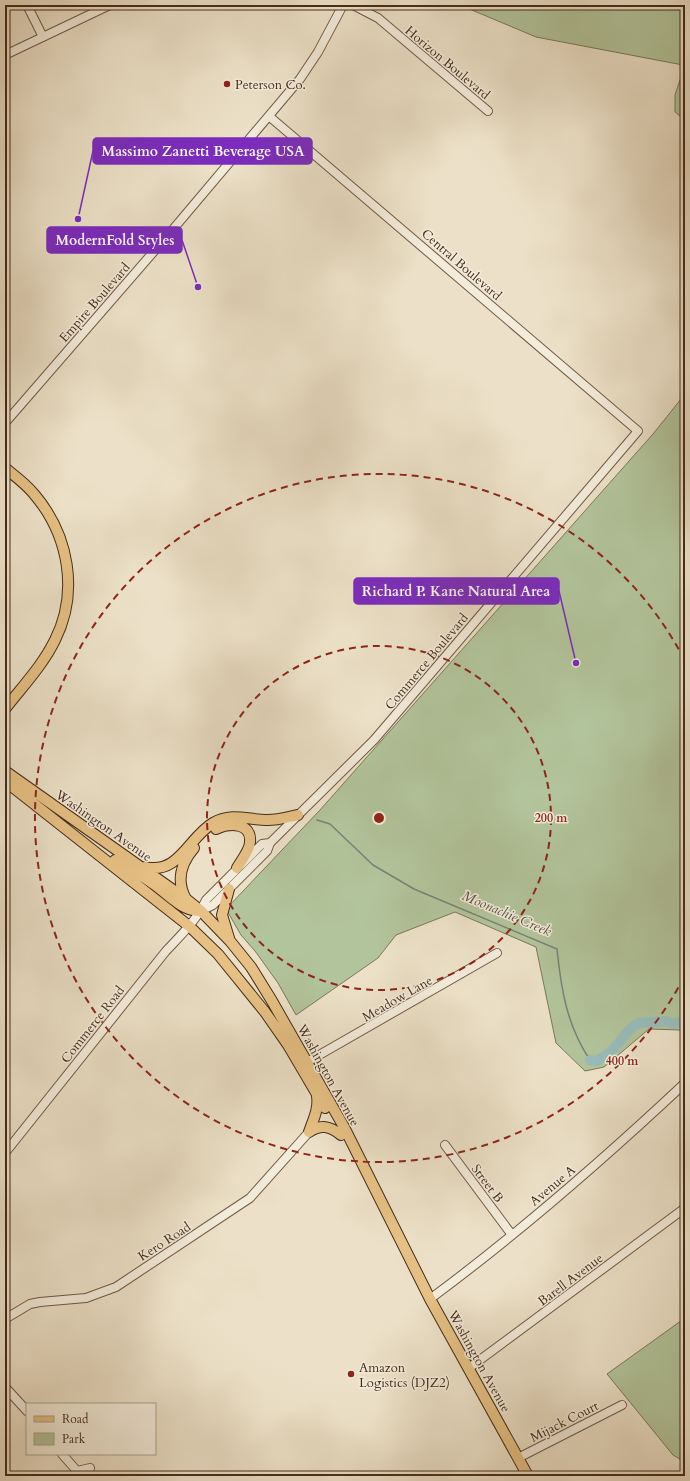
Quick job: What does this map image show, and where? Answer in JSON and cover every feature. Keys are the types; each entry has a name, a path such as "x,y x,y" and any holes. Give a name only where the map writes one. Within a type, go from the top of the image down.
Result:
{"main road":[{"path":"5,468 34,494 52,520 66,558 69,586 65,613 55,640 41,663 5,709"},
{"path":"5,766 17,780"},
{"name":"Washington Avenue","path":"5,771 81,826 140,865 201,911 230,941 258,978 308,1062 368,1174 430,1299 528,1476"},
{"name":"Washington Avenue","path":"5,781 189,926 218,954 265,1012 288,1045 340,1135 426,1304 520,1476"},
{"path":"140,865 155,869 167,866 206,828 224,818 236,816 276,820 298,814"},
{"path":"186,899 181,890 180,876 184,862 193,849 212,831 226,824 238,824 245,829 249,835 250,843 237,868"},
{"path":"88,846 152,882 191,911 201,911"},
{"path":"229,889 222,915 230,941"},
{"path":"309,1132 318,1104 317,1094"},
{"path":"309,1132 315,1128 326,1127 333,1129 340,1135"}],"street":[{"path":"27,5 43,37"},
{"path":"5,55 110,5"},
{"name":"Empire Boulevard","path":"5,422 270,117 300,79 318,52 343,5"},
{"name":"Horizon Boulevard","path":"353,5 378,18 488,111"},
{"name":"Central Boulevard","path":"270,117 638,431"},
{"name":"Commerce Boulevard","path":"201,911 213,906 267,851 270,843 384,728 638,431"},
{"name":"Commerce Boulevard","path":"201,911 206,900 237,868 262,844 270,843"},
{"name":"Commerce Road","path":"5,1153 166,951 201,911"},
{"name":"Meadow Lane","path":"308,1062 497,953"},
{"name":"Avenue A","path":"430,1299 479,1263 623,1141 685,1083"},
{"name":"Kero Road","path":"5,1319 30,1304 86,1298 116,1287 250,1198 309,1132"},
{"name":"Street B","path":"445,1145 512,1235"},
{"name":"Barell Avenue","path":"469,1368 685,1208"},
{"path":"5,1387 26,1410"},
{"name":"Mijack Court","path":"518,1458 622,1405"},
{"path":"63,1455 77,1470 90,1468"}],"green space":[{"path":"460,5 685,5 685,120 675,112 675,95 683,71 683,65 536,37"},
{"path":"685,394 685,1029 649,1029 604,1067 585,1071 556,1043 536,947 455,912 396,935 378,958 296,1015 278,983 255,951 241,935 226,909 320,810 653,434"},
{"path":"685,1318 685,1462 673,1455 607,1374"}],"waterway":[{"name":"Moonachie Creek","path":"317,820 330,824 373,865 414,889 557,949 566,1007 576,1034 590,1060"},
{"name":"Moonachie Creek","path":"590,1060 597,1061 612,1051 630,1029 639,1023 667,1021 673,1024 685,1020"}],"place":[{"name":"Peterson Co.","path":"227,84"},
{"name":"Massimo Zanetti Beverage USA","path":"78,219"},
{"name":"ModernFold Styles","path":"198,287"},
{"name":"Richard P. Kane Natural Area","path":"576,663"},
{"name":"Amazon Logistics (DJZ2)","path":"351,1374"}]}
